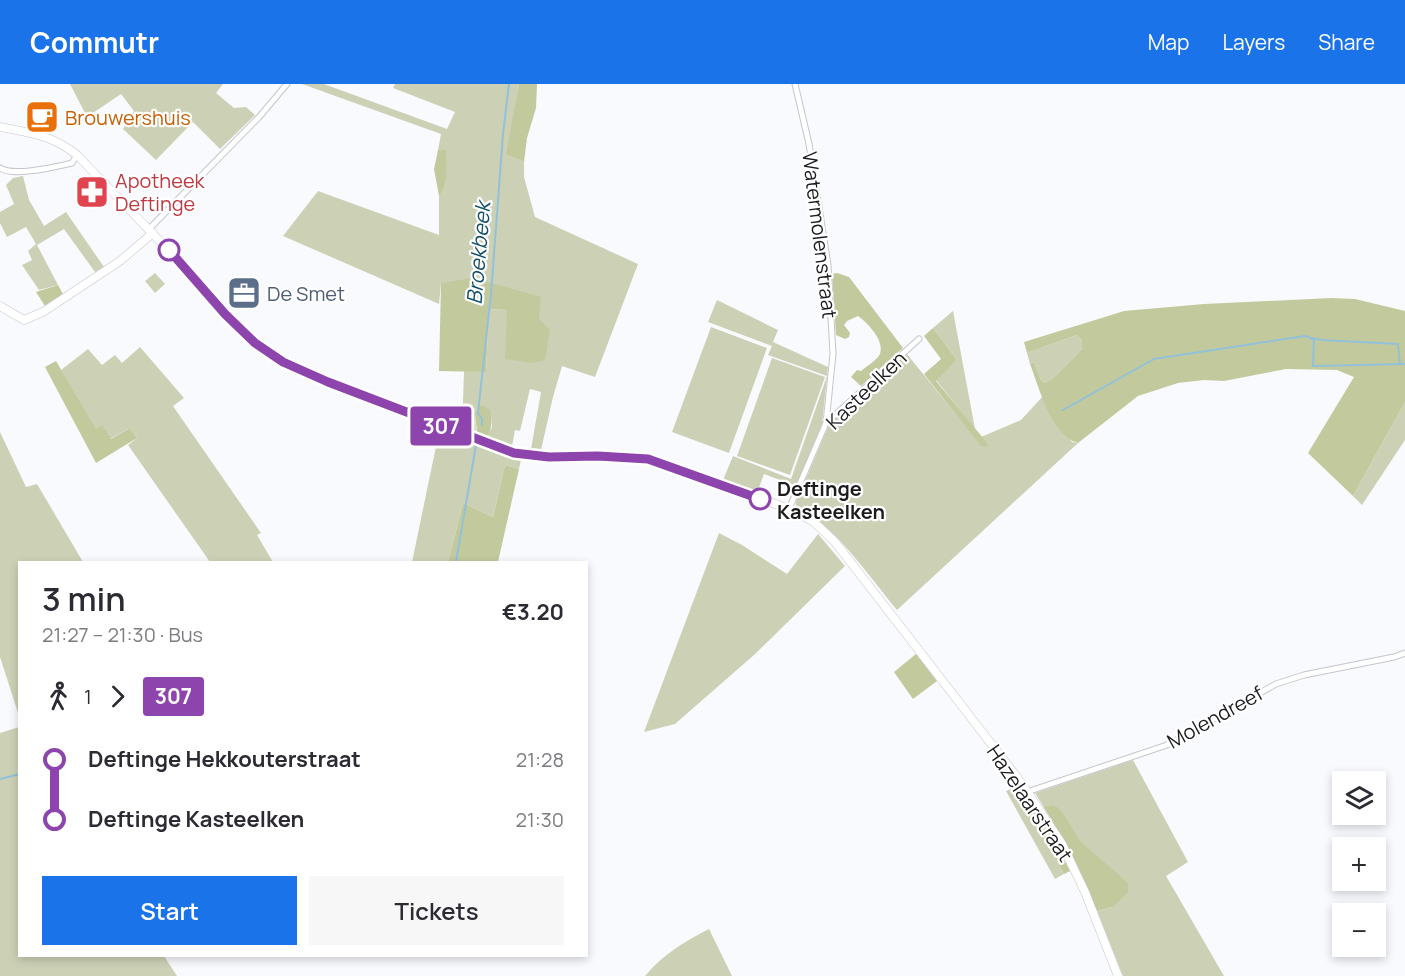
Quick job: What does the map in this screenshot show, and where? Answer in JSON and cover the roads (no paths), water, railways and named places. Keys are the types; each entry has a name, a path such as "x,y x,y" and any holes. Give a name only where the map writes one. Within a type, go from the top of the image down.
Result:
{"street":[{"path":"0,306 24,320 43,312 120,261 260,116 287,84"},
{"name":"Watermolenstraat","path":"795,84 808,144 828,265 833,354 826,423"},
{"name":"Hazelaarstraat","path":"0,127 48,137 62,143 77,155 151,231 243,332 271,354 297,368 514,453 549,457 598,456 648,459 789,509 814,522 835,542 1027,792 1062,844 1085,892 1118,976"},
{"path":"0,168 12,172 60,166 72,163 77,155"},
{"name":"Kasteelken","path":"789,509 826,423 919,339"},
{"name":"Molendreef","path":"1027,792 1167,745 1276,684 1304,675 1360,665 1405,653"}],"waterway":[{"name":"Broekbeek","path":"482,425 482,419 478,413 509,84"},
{"path":"1063,410 1154,359 1305,336 1314,341 1313,366 1405,364"},
{"path":"1311,338 1398,344 1400,364"},
{"name":"Broekbeek","path":"456,561 476,445"},
{"name":"Broekbeek","path":"0,779 18,774"}],"place":[{"name":"Brouwershuis","path":"42,117"},
{"name":"Apotheek Deftinge","path":"92,192"},
{"name":"De Smet","path":"244,293"},
{"name":"Deftinge Kasteelken","path":"760,499"}]}
